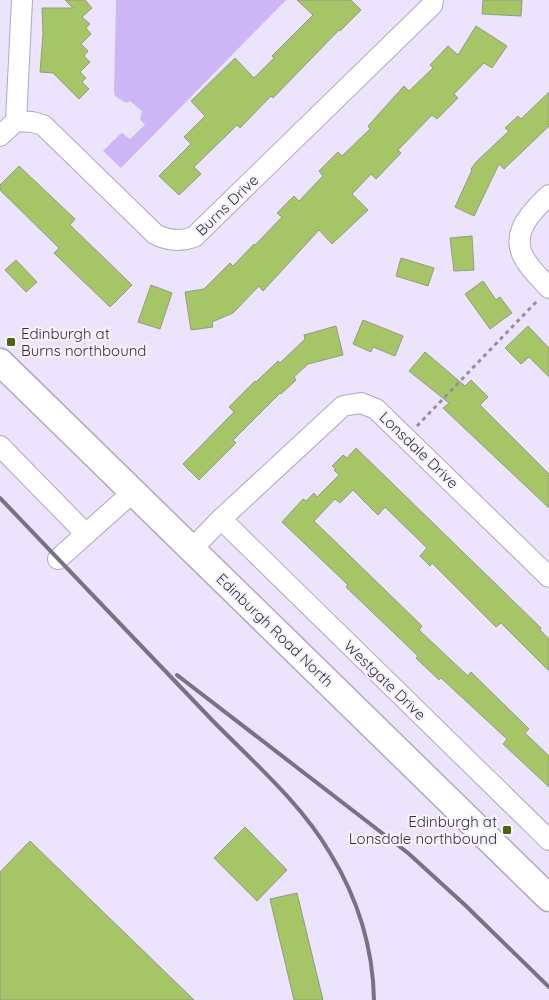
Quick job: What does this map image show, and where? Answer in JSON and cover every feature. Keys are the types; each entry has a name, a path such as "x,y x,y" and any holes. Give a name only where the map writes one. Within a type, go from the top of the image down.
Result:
{"main road":[{"name":"Edinburgh Road North","path":"0,362 549,898"}],"street":[{"path":"0,136 16,121 22,0"},
{"name":"Burns Drive","path":"16,121 43,125 156,234 166,239 185,240 194,237 432,5 433,0"},
{"path":"546,292 525,260 519,240 524,223 549,196"},
{"name":"Lonsdale Drive","path":"192,549 343,406 361,403 376,409 549,577"},
{"path":"0,446 86,534"},
{"path":"58,559 133,492"},
{"name":"Westgate Drive","path":"222,519 549,840"}],"path":[{"path":"406,437 546,292"}],"shaded area":[{"path":"116,0 286,0 121,168 103,151 122,133 130,139 145,125 140,119 142,111 130,101 126,103 115,96 114,92"}],"building":[{"path":"65,0 85,0 92,8 82,17 90,24 86,28 91,34 81,44 88,51 84,56 90,62 80,72 86,78 82,82 89,89 79,99 53,73 40,72 43,34 42,8 73,8"},
{"path":"297,0 351,0 361,10 273,98 271,96 240,128 237,125 194,167 201,174 179,195 159,176 191,144 184,137 205,116 191,101 235,58 254,78 274,58 272,56 313,15"},
{"path":"483,0 522,0 521,16 482,14"},
{"path":"476,26 507,46 492,68 484,63 454,94 458,98 437,119 432,115 398,150 401,153 376,179 371,174 352,194 368,210 332,244 319,230 263,291 259,286 233,313 212,322 213,327 191,330 185,292 204,289 230,263 233,266 282,217 277,213 294,196 299,201 323,176 319,171 338,152 342,156 370,129 368,126 404,86 409,91 433,68 430,65 448,46 458,55"},
{"path":"549,92 549,126 504,169 499,164 474,216 455,207 471,169 476,162 509,131 505,128 518,116 521,119"},
{"path":"19,166 75,219 70,225 132,285 110,307 54,253 59,248 0,190 0,185"},
{"path":"472,236 474,270 454,271 450,238"},
{"path":"401,258 434,268 428,286 396,276"},
{"path":"16,260 37,282 26,292 5,270"},
{"path":"483,281 496,300 500,297 512,313 490,329 465,294"},
{"path":"151,285 172,293 160,329 138,322"},
{"path":"363,320 403,336 395,356 373,347 371,352 353,344"},
{"path":"336,326 343,355 308,364 294,377 296,380 280,393 233,440 236,443 199,480 183,464 234,412 229,407 255,381 278,361 280,363 305,339 304,335"},
{"path":"528,326 549,348 549,377 529,357 521,364 505,348"},
{"path":"425,352 465,386 471,380 488,397 480,405 549,474 549,508 443,408 449,403 409,371"},
{"path":"356,448 541,628 540,630 549,639 549,671 501,623 496,627 432,563 430,566 420,556 427,548 385,507 378,515 353,490 340,503 335,499 314,521 422,626 419,630 468,676 471,672 529,729 525,733 549,756 549,787 503,744 507,739 441,678 439,680 416,658 418,656 282,522 303,499 306,501 314,493 317,497 339,475 332,466 343,455 347,458"},
{"path":"245,827 287,870 257,901 214,858"},
{"path":"30,841 194,1000 0,1000 0,872"},
{"path":"297,893 323,1000 294,1000 270,899"}],"railway":[{"path":"0,498 212,720 275,783 318,834 340,870 356,905 367,942 374,1000"},
{"path":"177,675 408,853 465,905 549,987"}],"place":[{"name":"Edinburgh at Burns northbound","path":"11,342"},
{"name":"Edinburgh at Lonsdale northbound","path":"507,830"}]}
